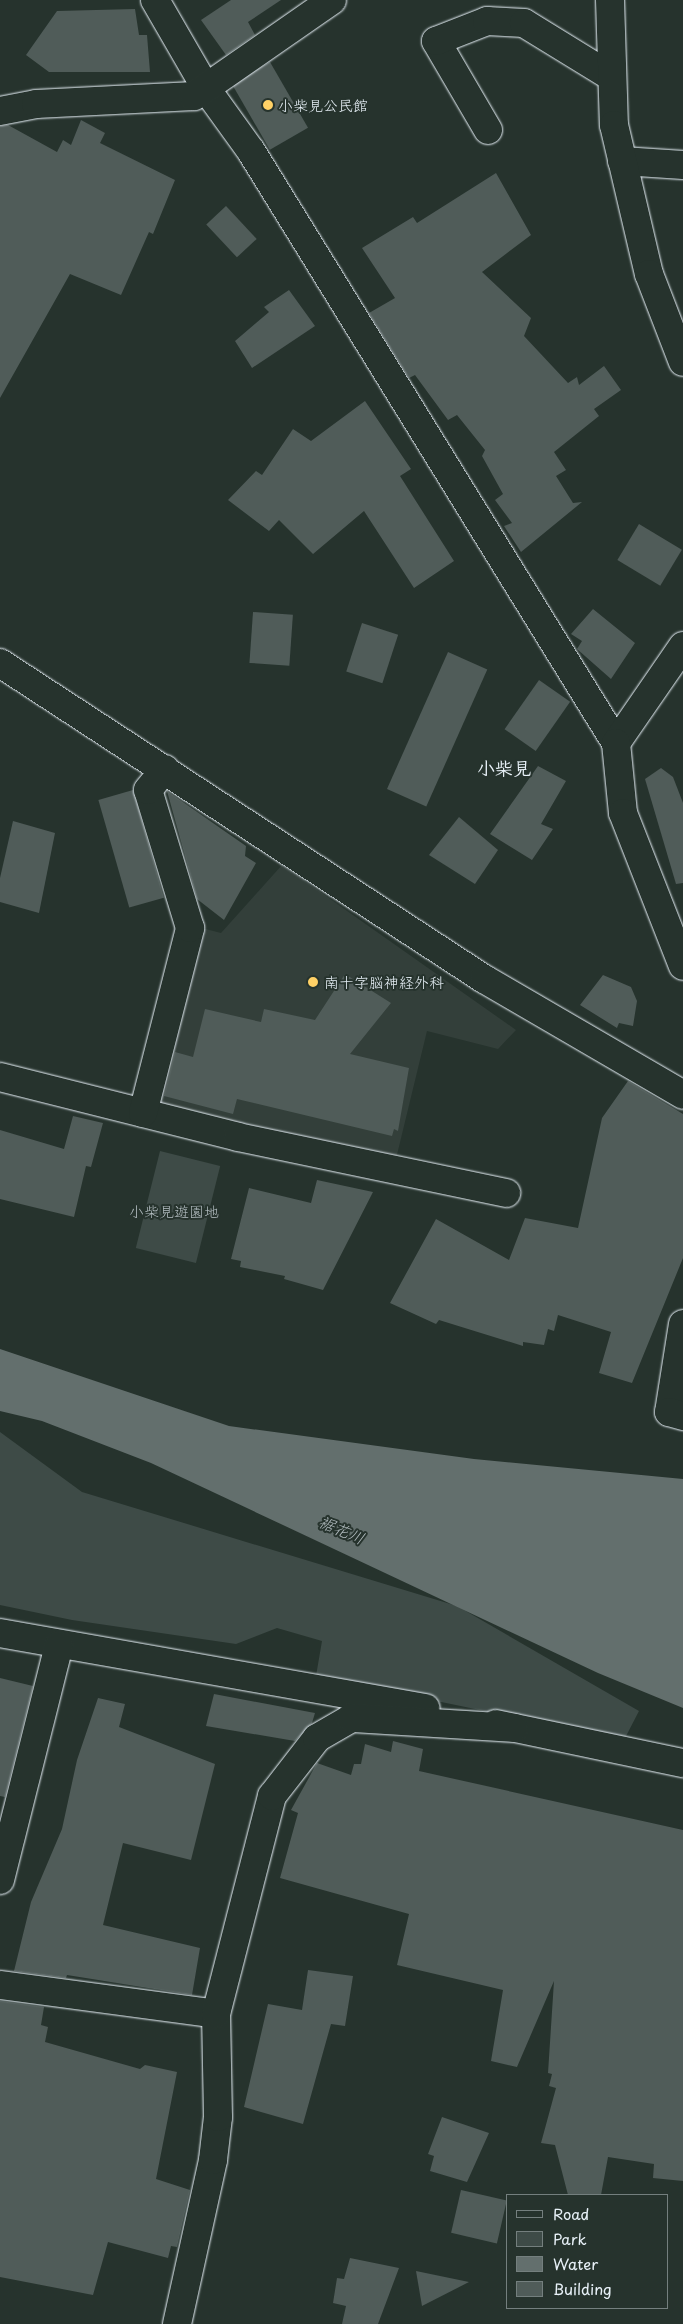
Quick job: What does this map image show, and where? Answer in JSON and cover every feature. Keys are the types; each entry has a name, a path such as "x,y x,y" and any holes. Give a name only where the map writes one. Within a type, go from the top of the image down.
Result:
{"street":[{"path":"155,0 206,90 251,151 616,743 623,813 683,966"},
{"path":"0,111 36,104 194,96 206,90 332,0"},
{"path":"610,0 610,76 622,161 649,274 683,362"},
{"path":"488,130 436,41 486,21 524,23 610,76"},
{"path":"622,161 683,165"},
{"path":"616,743 683,646"},
{"path":"0,663 484,979 683,1095"},
{"path":"143,1113 190,928 148,790 165,769"},
{"path":"0,1077 143,1113 506,1193"},
{"path":"683,1324 669,1412 683,1416"},
{"path":"0,1633 60,1645 295,1682 683,1763"},
{"path":"0,1880 60,1645"},
{"path":"177,2324 213,2160 218,2117 216,2014 272,1796 317,1738 352,1718 514,1728"},
{"path":"0,1985 216,2014"}],"shaded area":[{"name":"南十字脳神経外科","path":"282,865 516,1030 498,1049 427,1031 395,1163 149,1101 194,926 221,933"}],"green space":[{"name":"小柴見遊園地","path":"160,1151 220,1166 196,1263 136,1248"},
{"path":"0,1432 82,1492 457,1606 639,1711 624,1740 316,1676 322,1641 277,1628 236,1644 72,1620 0,1605"}],"water":[{"name":"裾花川","path":"0,1349 229,1426 474,1459 683,1479 683,1708 598,1673 151,1463 42,1421 0,1411"}],"building":[{"path":"231,0 281,0 248,22 255,35 226,55 201,20"},
{"path":"135,9 139,35 147,35 150,72 49,72 26,55 57,11"},
{"path":"270,62 308,128 270,150 232,84"},
{"path":"81,120 105,133 100,143 175,180 153,234 149,232 121,295 70,274 0,398 0,126 8,125 57,152 63,140 71,145"},
{"path":"496,173 531,235 482,272 531,318 524,336 568,383 577,377 579,385 604,366 621,390 594,409 599,416 554,452 566,470 556,476 573,503 582,502 521,552 504,526 512,523 495,500 503,494 482,456 485,450 457,415 448,420 415,375 409,378 369,313 395,298 362,248 413,217 417,223"},
{"path":"226,206 257,239 237,257 206,224"},
{"path":"289,290 315,326 252,368 235,341 269,312 264,307"},
{"path":"365,401 411,469 400,476 454,561 414,588 364,511 313,554 279,520 269,531 228,500 256,471 262,475 293,429 311,441"},
{"path":"639,524 682,550 660,586 617,560"},
{"path":"593,609 635,643 611,679 577,649 582,641 571,634"},
{"path":"253,612 293,615 289,666 249,663"},
{"path":"362,623 398,635 382,683 346,672"},
{"path":"448,652 487,669 426,807 387,789"},
{"path":"539,680 570,702 536,751 505,729"},
{"path":"538,766 566,781 541,824 553,829 532,860 490,834"},
{"path":"661,768 673,777 683,803 683,883 676,884 645,779"},
{"path":"133,790 164,898 129,908 98,800"},
{"path":"167,791 246,846 245,856 256,863 224,920 197,899"},
{"path":"459,817 498,850 475,884 429,855"},
{"path":"13,821 55,833 39,913 0,902 0,878"},
{"path":"345,974 391,1003 350,1054 409,1068 398,1131 394,1129 392,1136 237,1099 233,1114 164,1096 175,1052 193,1057 205,1009 261,1022 264,1009 315,1020"},
{"path":"603,975 631,987 637,1001 633,1026 619,1023 617,1028 580,1005"},
{"path":"628,1081 683,1114 683,1258 632,1383 599,1373 611,1332 558,1315 554,1331 548,1329 544,1345 523,1342 523,1346 439,1320 436,1324 390,1303 436,1219 509,1260 525,1218 578,1228 602,1118"},
{"path":"73,1116 103,1123 91,1167 86,1166 74,1217 0,1199 0,1130 64,1149"},
{"path":"317,1180 373,1192 323,1290 284,1279 285,1276 240,1267 241,1261 231,1259 249,1188 311,1203"},
{"path":"0,1678 33,1686 5,1797 0,1796"},
{"path":"214,1694 315,1713 312,1723 295,1741 206,1726"},
{"path":"98,1698 125,1704 119,1727 215,1764 191,1860 123,1843 103,1925 200,1948 192,1995 67,1975 66,1978 14,1971 31,1902 62,1829 77,1760"},
{"path":"393,1741 423,1749 419,1771 683,1830 683,2181 653,2178 654,2164 608,2157 601,2194 568,2194 555,2145 541,2143 556,2088 549,2086 552,2074 548,2073 554,1981 517,2067 491,2061 503,1990 397,1965 409,1914 280,1878 298,1813 291,1810 317,1763 351,1775 354,1764 361,1764 365,1744 391,1752"},
{"path":"308,1970 353,1976 345,2026 331,2024 303,2124 244,2107 268,2004 302,2010"},
{"path":"0,2001 44,2007 41,2025 48,2027 45,2042 140,2069 145,2065 177,2072 156,2179 190,2190 177,2247 171,2246 168,2258 108,2242 93,2295 0,2277"},
{"path":"442,2117 489,2133 467,2182 430,2171 434,2156 428,2154"},
{"path":"461,2190 506,2200 497,2243 451,2233"},
{"path":"350,2258 399,2268 378,2324 342,2324 346,2306 333,2303 337,2278 344,2279"},
{"path":"416,2271 469,2282 422,2306"}],"place":[{"name":"小柴見公民館","path":"268,105"},
{"name":"南十字脳神経外科","path":"313,982"}],"district":[{"name":"小柴見","path":"504,768"}]}
